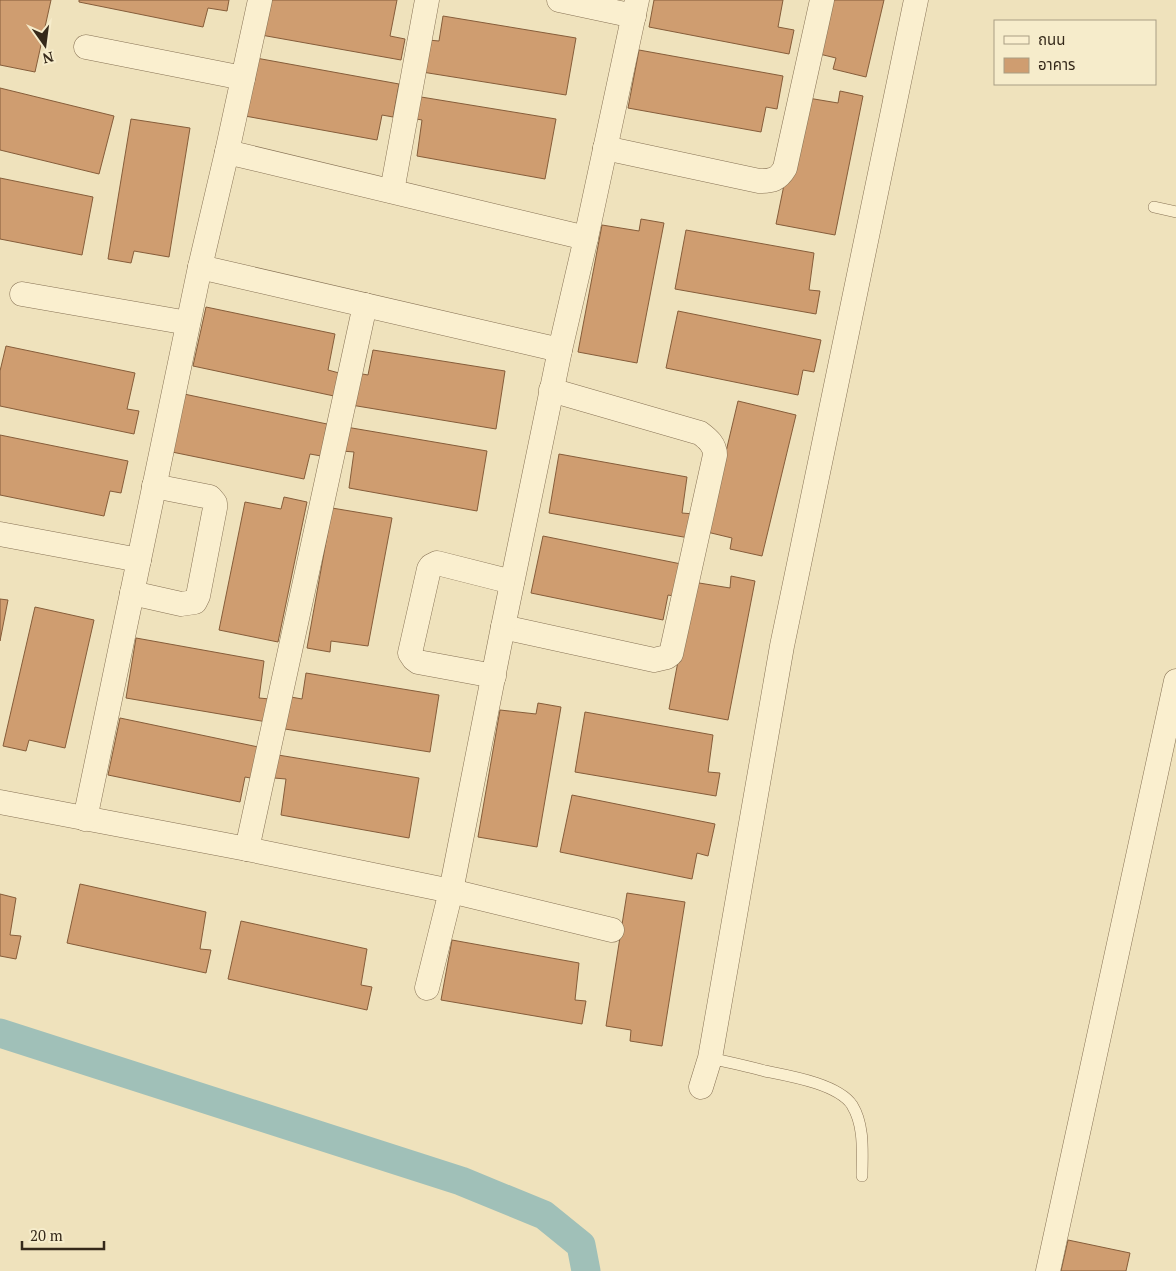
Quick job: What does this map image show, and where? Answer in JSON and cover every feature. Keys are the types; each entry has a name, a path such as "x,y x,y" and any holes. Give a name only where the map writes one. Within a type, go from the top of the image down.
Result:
{"street":[{"path":"85,819 188,323 260,0"},
{"path":"392,191 428,0"},
{"path":"427,988 452,892 503,627 560,350 636,8 559,0"},
{"path":"605,148 759,181 775,179 781,175 785,168 822,0"},
{"path":"702,1088 719,1060 782,646 916,0"},
{"path":"86,46 243,78"},
{"path":"227,152 586,238"},
{"path":"200,267 560,350"},
{"path":"22,294 188,323"},
{"path":"248,848 366,305"},
{"path":"503,627 654,660 671,654 715,455 712,444 700,433 552,390"},
{"path":"132,593 181,604 195,602 198,596 215,503 210,497 154,486"},
{"path":"0,534 139,560"},
{"path":"494,676 418,662 410,653 431,566 437,563 512,582"},
{"path":"1048,1271 1176,681"},
{"path":"0,802 248,848 452,892 612,930"}],"lane":[{"path":"1154,207 1176,212"},
{"path":"719,1060 802,1079 820,1085 846,1098 852,1106 861,1127 862,1176"}],"building":[{"path":"0,0 51,0 35,72 0,65"},
{"path":"79,0 229,0 227,11 208,8 203,27 79,2"},
{"path":"267,0 397,0 390,36 405,39 401,60 261,35"},
{"path":"654,0 783,0 778,27 794,30 789,54 649,27"},
{"path":"823,0 884,0 866,77 833,69 836,58 811,52"},
{"path":"443,16 576,38 566,95 422,72 428,40 439,41"},
{"path":"639,50 783,76 777,109 766,107 761,132 628,108"},
{"path":"256,58 399,84 393,117 382,115 377,140 245,116"},
{"path":"0,88 114,116 99,174 0,150"},
{"path":"840,91 863,96 835,235 776,224 802,97 838,103"},
{"path":"415,96 556,119 545,179 417,156 422,120 411,118"},
{"path":"131,119 190,128 169,257 134,251 131,263 108,259"},
{"path":"0,178 93,197 82,255 0,239"},
{"path":"641,219 664,223 637,363 578,352 602,225 639,231"},
{"path":"686,230 814,253 809,290 820,291 816,314 675,289"},
{"path":"206,307 335,334 328,370 339,373 334,396 193,366"},
{"path":"678,311 821,340 814,372 803,370 798,395 666,368"},
{"path":"6,346 135,373 127,409 139,411 134,434 0,406 0,371"},
{"path":"373,350 505,371 496,429 351,405 357,373 368,375"},
{"path":"184,394 327,424 321,456 310,454 304,479 172,452"},
{"path":"738,401 796,415 762,556 730,549 732,538 707,532"},
{"path":"346,427 487,451 477,511 349,488 354,452 342,451"},
{"path":"0,435 128,461 121,493 110,491 104,516 0,495"},
{"path":"559,454 687,477 682,513 694,514 689,538 549,513"},
{"path":"284,497 307,502 278,642 219,630 245,502 281,509"},
{"path":"332,508 392,518 368,646 331,641 330,652 307,648"},
{"path":"543,536 686,565 679,597 668,595 663,620 531,593"},
{"path":"731,576 755,581 728,720 669,709 693,582 730,588"},
{"path":"0,599 8,600 0,641"},
{"path":"35,607 94,620 65,748 29,740 26,751 3,746"},
{"path":"136,638 264,661 259,698 270,699 267,722 126,698"},
{"path":"306,673 439,695 430,752 285,729 291,697 302,699"},
{"path":"538,703 561,707 537,847 478,837 500,710 536,714"},
{"path":"585,712 713,735 708,772 720,773 716,796 575,772"},
{"path":"120,718 263,748 256,779 245,777 240,802 108,775"},
{"path":"278,755 419,778 409,838 281,815 286,779 274,778"},
{"path":"572,795 715,824 708,856 697,853 692,879 560,852"},
{"path":"80,884 206,912 200,949 211,950 206,973 67,943"},
{"path":"627,893 685,902 662,1046 630,1041 631,1030 606,1026"},
{"path":"0,894 16,898 10,935 21,936 16,959 0,956"},
{"path":"241,921 367,949 361,985 372,987 367,1010 228,979"},
{"path":"452,940 579,963 575,1000 586,1001 582,1024 441,1000"},
{"path":"1068,1240 1130,1253 1126,1271 1061,1271"}],"waterway":[{"path":"0,1033 461,1181 544,1215 581,1245 586,1271"}]}
